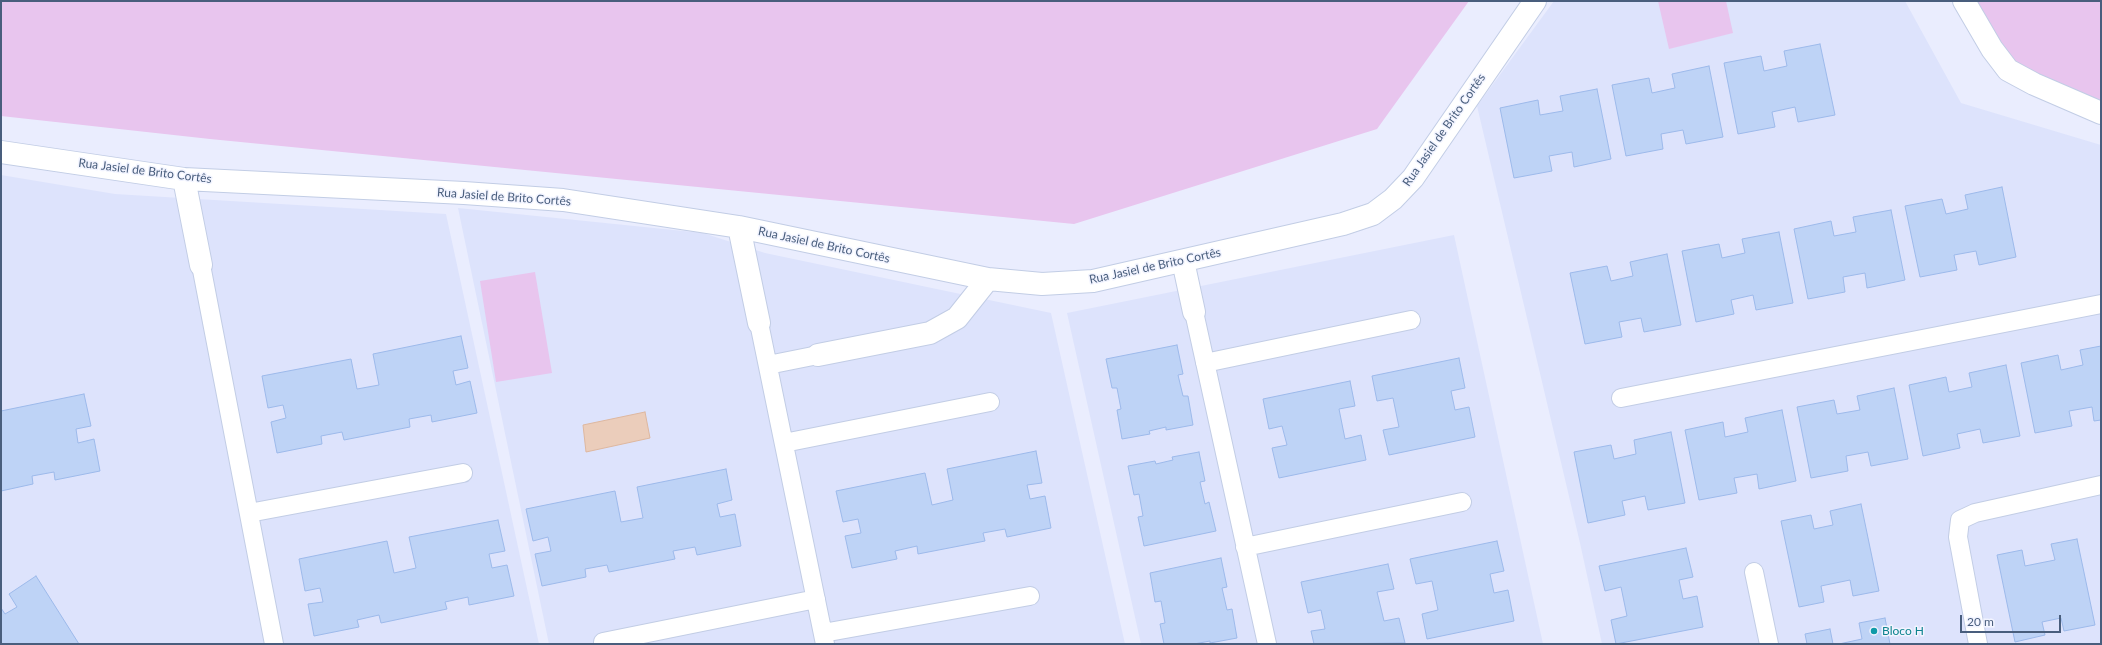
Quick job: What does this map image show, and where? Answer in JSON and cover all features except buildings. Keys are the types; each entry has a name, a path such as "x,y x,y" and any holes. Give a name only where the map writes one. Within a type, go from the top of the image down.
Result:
{"street":[{"name":"Rua Jasiel de Brito Cortês","path":"1,152 184,179 464,193 563,200 739,227 988,279 1042,284 1093,281 1343,224 1373,214 1393,199 1413,178 1535,1"},
{"path":"1964,1 1992,49 2008,70 2034,84 2101,113"},
{"path":"184,179 201,265"},
{"path":"739,227 759,323"},
{"path":"1183,261 1194,312"},
{"path":"818,355 930,333 957,318 988,279"}],"lane":[{"path":"201,265 274,644"},
{"path":"1621,398 2101,304"},
{"path":"1194,312 1267,644"},
{"path":"1205,363 1412,320"},
{"path":"759,323 824,639 1030,596"},
{"path":"768,365 818,355"},
{"path":"784,443 990,402"},
{"path":"248,513 463,473"},
{"path":"1978,644 1958,537 1960,520 1975,513 2101,485"},
{"path":"1245,547 1462,502"},
{"path":"1754,572 1769,644"},
{"path":"603,642 816,599"}],"shaded area":[{"path":"1,1 1469,1 1377,129 1074,224 210,139 1,116"},
{"path":"1554,1 1905,1 1961,103 2101,145 2101,644 1602,644 1580,543 1477,106"},
{"path":"1658,1 1726,1 1733,33 1669,49"},
{"path":"1967,1 2101,1 2101,113 1992,49"},
{"path":"1,175 115,194 446,214 539,644 1,644"},
{"path":"458,208 703,233 765,253 1051,313 1125,644 549,644"},
{"path":"1454,235 1543,644 1141,644 1067,313"},
{"path":"535,272 552,373 496,382 480,281"},
{"path":"645,412 650,438 586,452 583,425"}],"place":[{"name":"Bloco H","path":"1874,631"}]}
